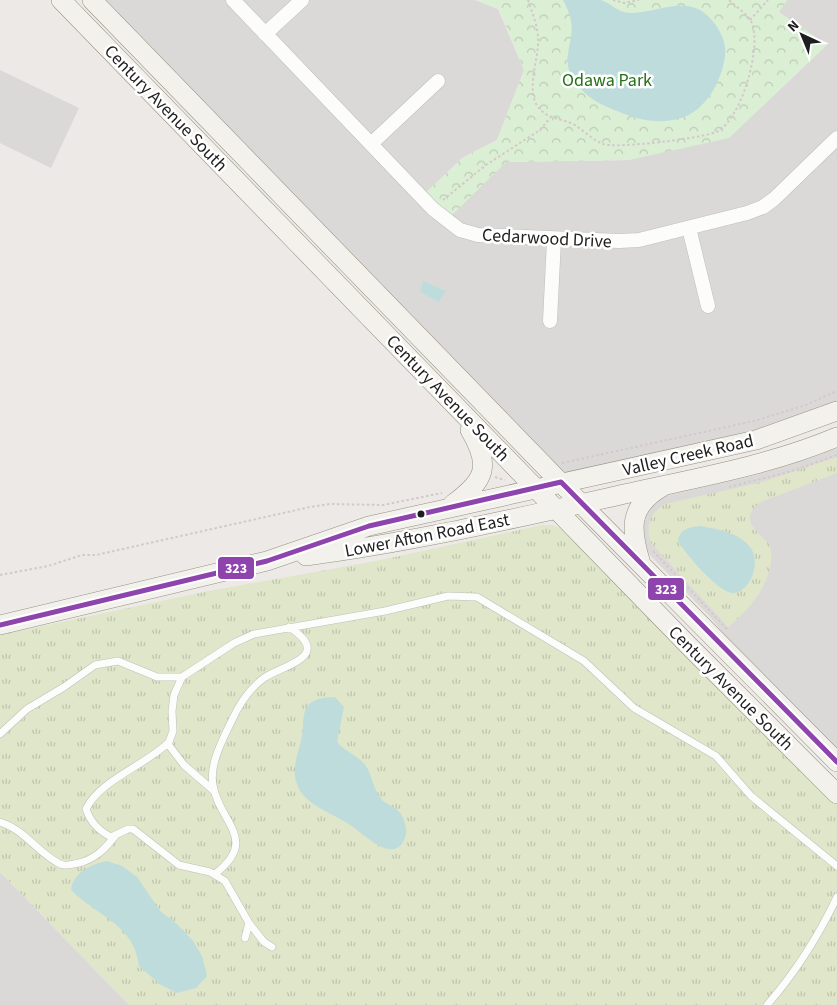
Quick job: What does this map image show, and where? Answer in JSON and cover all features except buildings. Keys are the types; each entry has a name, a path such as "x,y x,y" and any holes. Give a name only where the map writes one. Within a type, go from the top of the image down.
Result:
{"main road":[{"name":"Century Avenue South","path":"61,0 456,408 835,790"},
{"name":"Century Avenue South","path":"92,0 581,503 837,762"},
{"path":"448,499 473,490 482,472 484,462 480,448 456,408"},
{"name":"Valley Creek Road","path":"529,482 561,482 756,440 837,411"},
{"name":"Valley Creek Road","path":"556,509 780,458 837,437"},
{"name":"Lower Afton Road East","path":"0,625 267,561 448,499 529,482"},
{"path":"642,565 633,532 636,514 647,499 666,484"},
{"name":"Lower Afton Road East","path":"267,561 371,548 556,509"}],"street":[{"name":"Cedarwood Drive","path":"233,0 433,209 460,230 478,235 619,242 638,240 689,228 762,207 774,199 837,138"},
{"path":"266,34 302,0"},
{"path":"371,144 438,81"},
{"path":"689,228 708,306"},
{"path":"550,321 554,240"}],"lane":[{"path":"115,836 105,834 92,821 86,808 106,786 168,744 173,731 172,711 174,695 182,677 234,643 254,634 386,611 448,596 477,597 584,661 634,708 716,756 751,796 837,866"},
{"path":"214,792 212,772 237,710 255,685 272,674 296,664 305,654 304,639 288,627"},
{"path":"0,734 28,709 59,691 95,665 118,661 157,677 182,677"},
{"path":"168,744 195,775 214,792 234,831 236,848 225,866 215,874"},
{"path":"195,775 212,772"},
{"path":"0,822 28,839 60,864 68,865 83,862 101,853 115,836 128,829 134,829 179,865 215,874 225,882 249,924 264,942 272,947"},
{"path":"767,1005 797,969 837,898"},
{"path":"245,938 249,924"}],"path":[{"path":"528,0 538,36 533,87 534,100 539,108 550,118 574,125 603,144 613,146 707,136 720,131 738,111 743,98 755,41 750,20 728,0"},
{"path":"613,0 624,3 639,0"},
{"path":"750,20 768,0"},
{"path":"433,209 486,165 540,130 550,118"},
{"path":"547,468 565,461 754,421 802,406 837,391"},
{"path":"482,472 505,480 529,482"},
{"path":"0,574 48,566 71,557 96,555 310,507 330,504 383,505 448,499"}],"shaded area":[{"path":"102,0 475,0 498,9 524,70 497,140 462,158 446,220 506,162 629,160 827,45 778,12 787,0 837,0 837,411 575,480 549,460"},
{"path":"0,70 79,108 51,168 0,143"},
{"path":"837,448 837,752 747,663 711,618 645,550 641,517 661,497 756,475"},
{"path":"837,485 837,518 819,525 814,517 799,523 801,531 772,540 769,531 763,531 760,512"},
{"path":"0,872 129,1005 0,1005"}],"green space":[{"name":"Odawa Park","path":"475,0 787,0 779,12 827,45 729,138 629,160 506,162 446,221 421,197 462,158 497,140 524,70 499,9"},
{"path":"837,457 837,473 761,502 750,514 750,519 755,529 770,545 770,569 761,591 754,601 728,627 651,543 649,537 650,520 656,511 665,504 762,482"},
{"path":"542,525 552,525 565,530 837,804 837,1005 129,1005 0,872 0,635 209,591 381,560"}],"water":[{"path":"563,0 601,0 626,13 673,6 690,7 704,12 714,22 722,36 725,49 720,75 705,102 698,109 681,118 651,121 637,118 597,102 576,83 568,67 572,29 570,16"},
{"path":"423,281 446,291 439,302 420,292"},
{"path":"700,526 733,535 740,538 750,547 755,560 753,574 750,581 740,591 727,592 720,587 702,571 681,546 678,540 681,533 689,528"},
{"path":"335,697 344,707 337,742 363,762 379,797 398,811 404,820 406,834 402,844 395,849 379,846 349,824 312,803 300,791 297,784 295,770 307,707 314,701"},
{"path":"107,861 122,866 137,877 161,912 177,924 193,941 202,956 207,976 196,988 177,993 161,985 139,966 136,952 122,930 71,890 75,878 79,874 95,864"}],"transit line":[{"name":"323","path":"0,625 267,561 369,526 561,482 837,762"}]}
